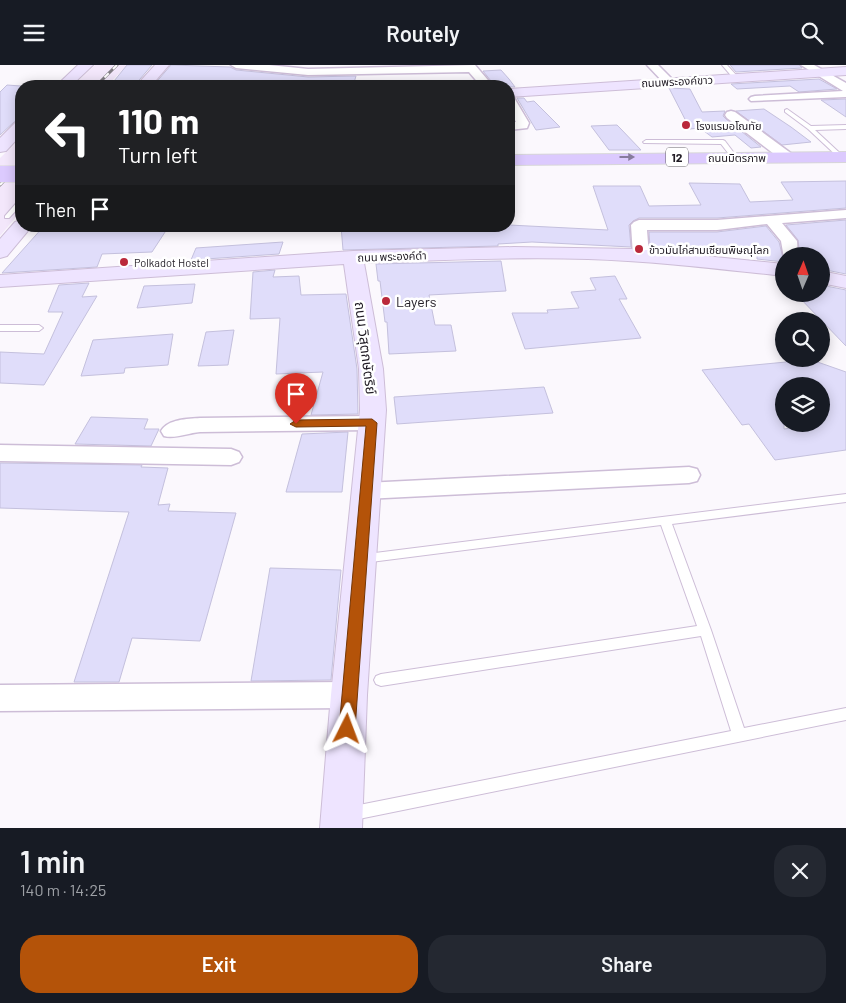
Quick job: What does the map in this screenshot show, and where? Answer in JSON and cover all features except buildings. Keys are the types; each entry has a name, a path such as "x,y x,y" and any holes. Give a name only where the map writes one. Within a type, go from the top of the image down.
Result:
{"main road":[{"name":"ถนนมิตรภาพ","path":"515,158 787,157 844,161"},
{"name":"ถนนมิตรภาพ","path":"515,173 844,161"},
{"path":"0,166 15,166"},
{"path":"0,174 15,174"}],"street":[{"path":"70,80 86,65"},
{"path":"148,80 162,65"},
{"path":"236,65 308,71 364,68 470,67 482,80"},
{"path":"652,65 669,82"},
{"path":"806,65 846,88"},
{"path":"305,80 308,71"},
{"name":"ถนนพระองค์ขาว","path":"515,93 846,71"},
{"path":"755,99 846,94"},
{"path":"515,109 523,123 523,125 515,126"},
{"path":"731,115 787,157"},
{"path":"0,147 15,132"},
{"path":"641,256 638,225 717,225 846,214"},
{"path":"771,219 789,241 789,247"},
{"path":"0,252 15,221"},
{"name":"ถนน พระองค์ดำ","path":"0,281 353,257 476,253 589,253 641,256 775,269"},
{"name":"ถนน วิสุตกษัตริย์","path":"342,821 349,695 372,423 371,369 353,257"},
{"path":"830,278 846,281"},
{"path":"171,431 180,427 200,425 372,423"},
{"path":"0,453 231,457"},
{"path":"366,491 689,475"},
{"path":"0,698 349,695"}],"lane":[{"path":"724,65 736,78"},
{"path":"787,111 810,128 844,161"},
{"path":"810,128 846,127"},
{"path":"646,142 723,142 734,157"},
{"path":"0,328 39,328"},
{"path":"360,558 846,497"},
{"path":"665,520 705,630 739,735"},
{"path":"381,680 705,630"},
{"path":"342,821 739,735 846,714"}],"shaded area":[{"path":"95,65 127,65 113,80 79,80"},
{"path":"15,144 15,218 0,236 0,158"}],"railway":[{"path":"102,80 117,65"},
{"path":"0,185 15,169"}],"place":[{"name":"โรงแรมอโณทัย","path":"686,125"},
{"name":"ข้าวมันไก่สามเซียนพิษณุโลก","path":"639,249"},
{"name":"Polkadot Hostel","path":"124,262"},
{"name":"Layers","path":"386,301"}],"route":[{"path":"296,424 372,423 347,729"}]}
